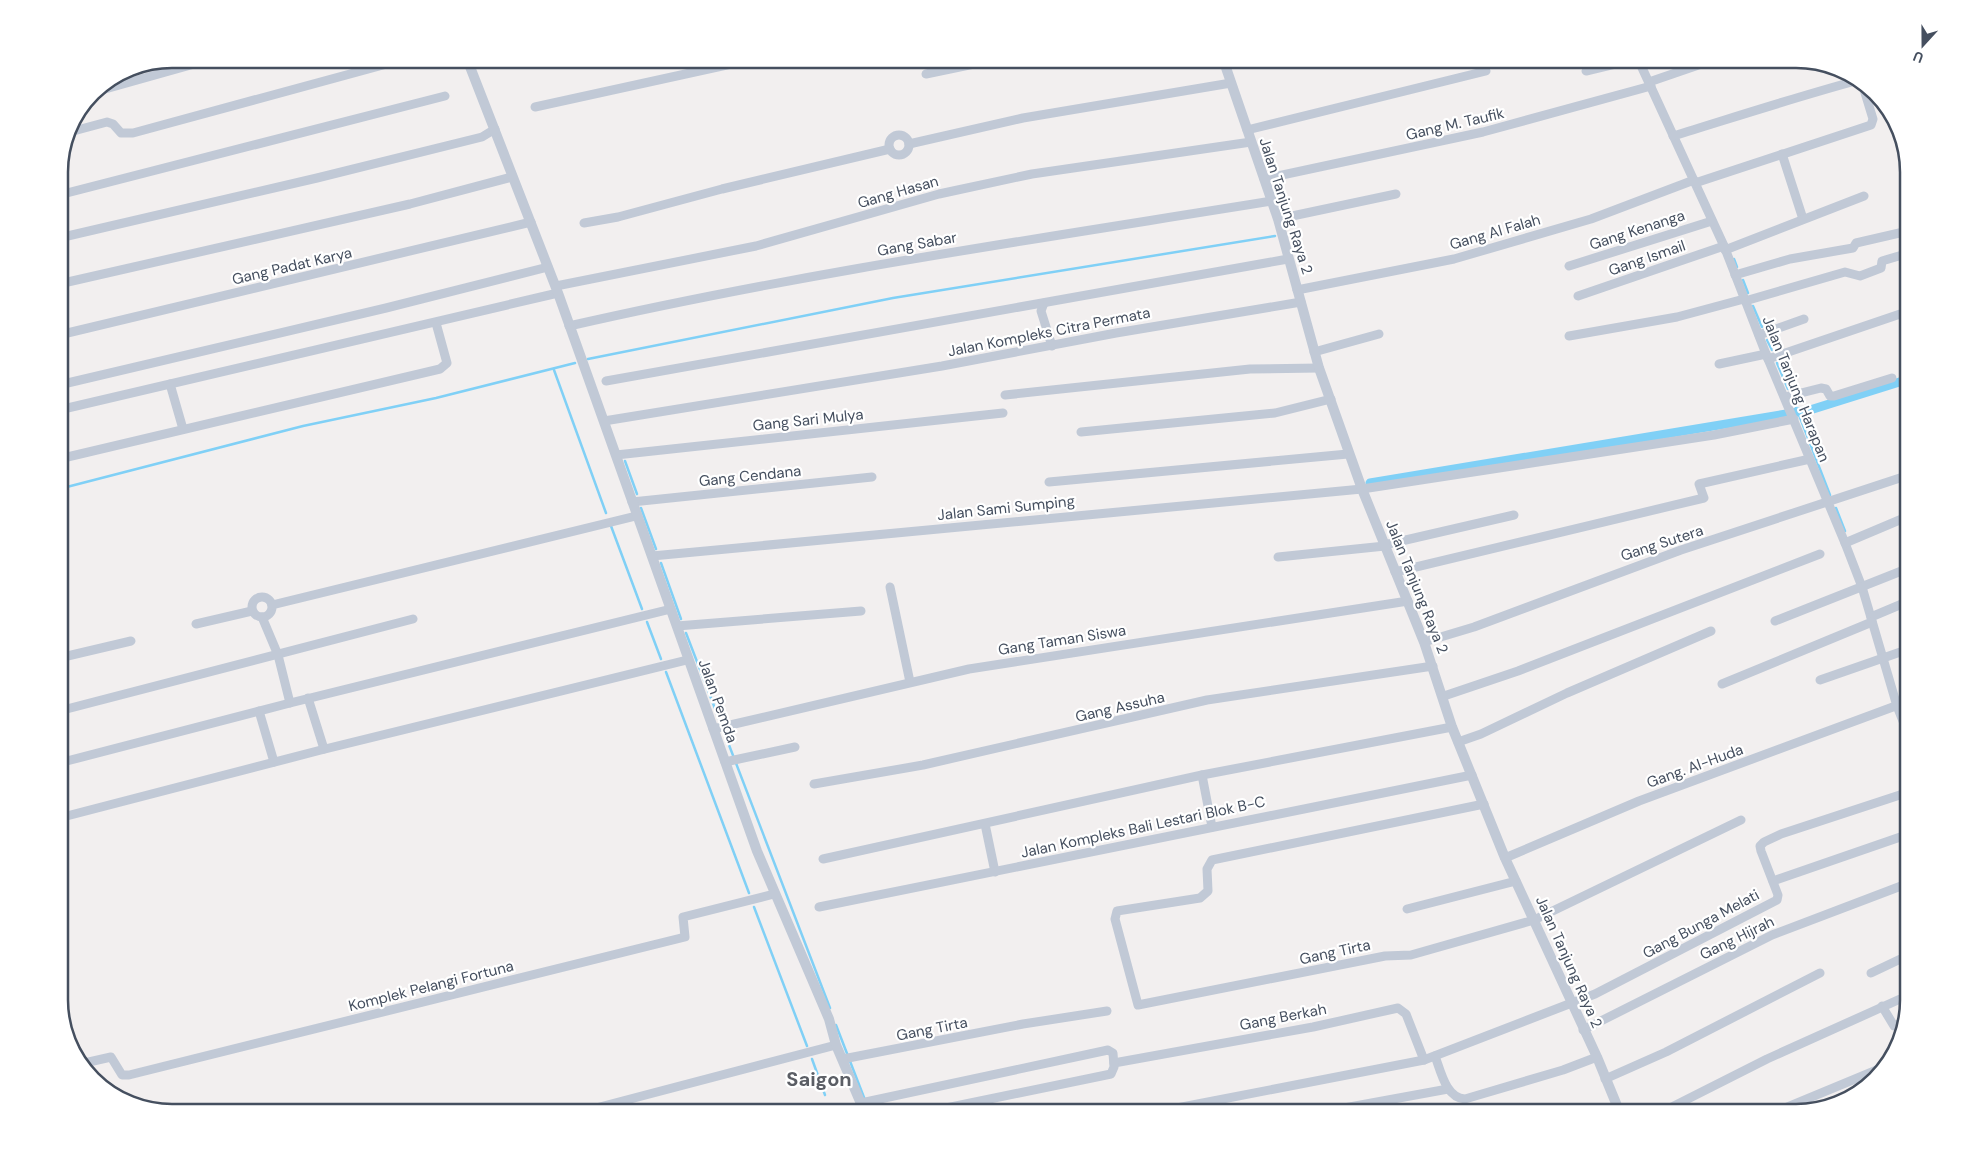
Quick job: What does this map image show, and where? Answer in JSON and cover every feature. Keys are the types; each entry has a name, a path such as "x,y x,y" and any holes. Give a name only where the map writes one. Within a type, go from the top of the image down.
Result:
{"street":[{"path":"110,88 180,68"},
{"path":"76,130 107,122 113,124 121,133 133,133 372,68"},
{"path":"68,236 346,172 482,137 494,129 470,68"},
{"path":"535,107 713,68"},
{"path":"926,74 955,68"},
{"name":"Jalan Tanjung Raya 2","path":"1226,68 1278,220 1314,352 1348,454 1424,642 1444,696 1452,726 1505,858 1597,1057 1616,1104"},
{"path":"1586,71 1599,68"},
{"name":"Jalan Tanjung Harapan","path":"1642,68 1725,248 1767,356 1845,543 1862,588 1900,711"},
{"name":"Gang M. Taufik","path":"1264,179 1493,130 1650,84 1692,68"},
{"path":"1247,130 1486,71"},
{"path":"1673,136 1745,115 1791,98 1851,82"},
{"path":"909,144 1023,118 1232,83"},
{"name":"Gang Al Falah","path":"1297,290 1471,254 1591,219 1694,181 1873,123 1865,93"},
{"path":"68,193 445,96"},
{"name":"Jalan Pemda","path":"494,129 557,289 636,516 677,626 687,660 720,727 725,762 774,894 829,1019 836,1045 846,1059 864,1102"},
{"path":"894,136 904,136 909,144 906,153 902,155 892,153 889,144 894,136"},
{"name":"Gang Hasan","path":"68,408 436,323 557,289 756,246 939,194 1032,174 1251,142"},
{"path":"584,223 618,217 722,189 890,149"},
{"path":"1782,154 1803,220"},
{"path":"68,282 410,204 512,177"},
{"path":"1278,220 1396,194"},
{"name":"Gang Ismail","path":"1578,296 1725,248 1864,196"},
{"name":"Gang Sabar","path":"569,326 727,293 896,261 1272,201"},
{"name":"Gang Kenanga","path":"1569,266 1712,221"},
{"name":"Gang Padat Karya","path":"68,333 531,222"},
{"path":"1735,274 1790,259 1853,248 1856,243 1900,235"},
{"path":"1569,336 1677,317 1845,272 1857,276 1864,275 1881,268 1882,261 1900,256"},
{"path":"606,381 1288,259"},
{"path":"68,382 386,308 548,267"},
{"name":"Jalan Kompleks Citra Permata","path":"604,421 803,389 1052,346 1116,332 1301,302"},
{"path":"1044,303 1041,311 1052,346"},
{"path":"1719,364 1767,356 1900,314"},
{"path":"1759,335 1804,319"},
{"path":"68,456 440,369 445,366 446,359 436,323"},
{"path":"1314,352 1379,334"},
{"path":"1005,395 1065,387 1250,369 1319,368"},
{"path":"1785,397 1821,388 1826,389 1830,396 1834,396 1892,378"},
{"path":"170,384 183,429"},
{"path":"1081,432 1266,414 1331,399"},
{"name":"Gang Sari Mulya","path":"616,455 1003,413"},
{"name":"Jalan Sami Sumping","path":"652,556 1362,489 1714,435 1794,418"},
{"path":"1049,482 1348,454"},
{"path":"1395,572 1704,498 1699,484 1810,459"},
{"name":"Gang Cendana","path":"632,502 872,477"},
{"name":"Gang Sutera","path":"1424,642 1474,627 1673,553 1900,478"},
{"path":"1278,558 1384,545 1514,515"},
{"path":"272,605 636,516"},
{"path":"1845,543 1900,520"},
{"path":"1444,696 1518,671 1820,554"},
{"path":"1775,621 1900,572"},
{"path":"890,587 910,682"},
{"path":"259,598 265,598 272,605 270,613 262,617 256,616 252,611 252,604 259,598"},
{"name":"Gang Taman Siswa","path":"720,727 910,682 1014,661 1408,601"},
{"path":"1722,684 1872,620 1900,606"},
{"path":"68,761 290,702 670,609"},
{"path":"196,624 252,611"},
{"path":"677,626 861,611"},
{"path":"262,617 278,655 290,702"},
{"path":"68,709 413,619"},
{"path":"1458,742 1481,734 1567,693 1711,631"},
{"path":"68,656 131,641"},
{"path":"1820,680 1900,652"},
{"path":"68,816 324,749 687,660"},
{"name":"Gang Assuha","path":"814,784 923,765 1207,700 1433,666"},
{"path":"308,698 324,749"},
{"name":"Gang. Al-Huda","path":"1505,858 1655,795 1900,705"},
{"path":"259,711 274,762"},
{"path":"823,859 1202,776 1452,726"},
{"path":"725,762 795,747"},
{"name":"Jalan Kompleks Bali Lestari Blok B-C","path":"819,908 1472,775"},
{"path":"1202,776 1212,827"},
{"path":"1773,881 1761,851 1760,846 1764,842 1780,834 1900,795"},
{"name":"Gang Tirta","path":"1484,804 1212,860 1207,869 1208,891 1200,898 1117,912 1116,919 1138,1005 1385,956 1411,955 1534,920 1741,820"},
{"path":"985,824 995,872"},
{"name":"Gang Bunga Melati","path":"1572,1003 1644,970 1777,900 1778,895 1773,881 1900,837"},
{"path":"1407,909 1516,881"},
{"name":"Gang Hijrah","path":"1583,1030 1772,935 1900,886"},
{"name":"Komplek Pelangi Fortuna","path":"88,1062 112,1057 122,1075 130,1075 685,938 683,917 774,894"},
{"path":"1871,973 1900,959"},
{"path":"1605,1079 1666,1052 1820,973"},
{"path":"1678,1104 1767,1059 1900,999"},
{"path":"1200,1104 1424,1060 1572,1003"},
{"path":"1882,1006 1894,1026 1898,1024"},
{"name":"Gang Berkah","path":"962,1104 1043,1086 1111,1074 1114,1070 1114,1063 1313,1027 1398,1008 1403,1009 1406,1014 1424,1060"},
{"name":"Gang Tirta","path":"846,1059 1041,1021 1106,1011"},
{"path":"611,1104 836,1045"},
{"path":"864,1102 1108,1050 1113,1053 1114,1063"},
{"path":"1435,1056 1448,1089 1456,1097 1465,1100 1563,1070 1597,1057"},
{"path":"1794,1104 1872,1072"},
{"path":"1366,1104 1448,1089"}],"waterway":[{"path":"588,359 893,298 1275,236"},
{"path":"1734,259 1737,267"},
{"path":"1743,280 1748,293"},
{"path":"1753,306 1762,327"},
{"path":"1767,340 1772,350"},
{"path":"68,487 303,426 436,398 575,363"},
{"path":"1777,363 1788,389"},
{"path":"554,370 606,513"},
{"path":"1370,483 1810,410 1900,382"},
{"path":"1794,402 1830,495"},
{"path":"625,461 637,494"},
{"path":"641,508 656,549"},
{"path":"1836,508 1845,531"},
{"path":"611,526 642,609"},
{"path":"661,563 681,619"},
{"path":"647,622 661,659"},
{"path":"686,633 830,1008"},
{"path":"666,672 749,893"},
{"path":"754,907 807,1046"},
{"path":"836,1025 867,1104"},
{"path":"812,1059 825,1095"}],"district":[{"name":"Saigon","path":"819,1079"}]}
